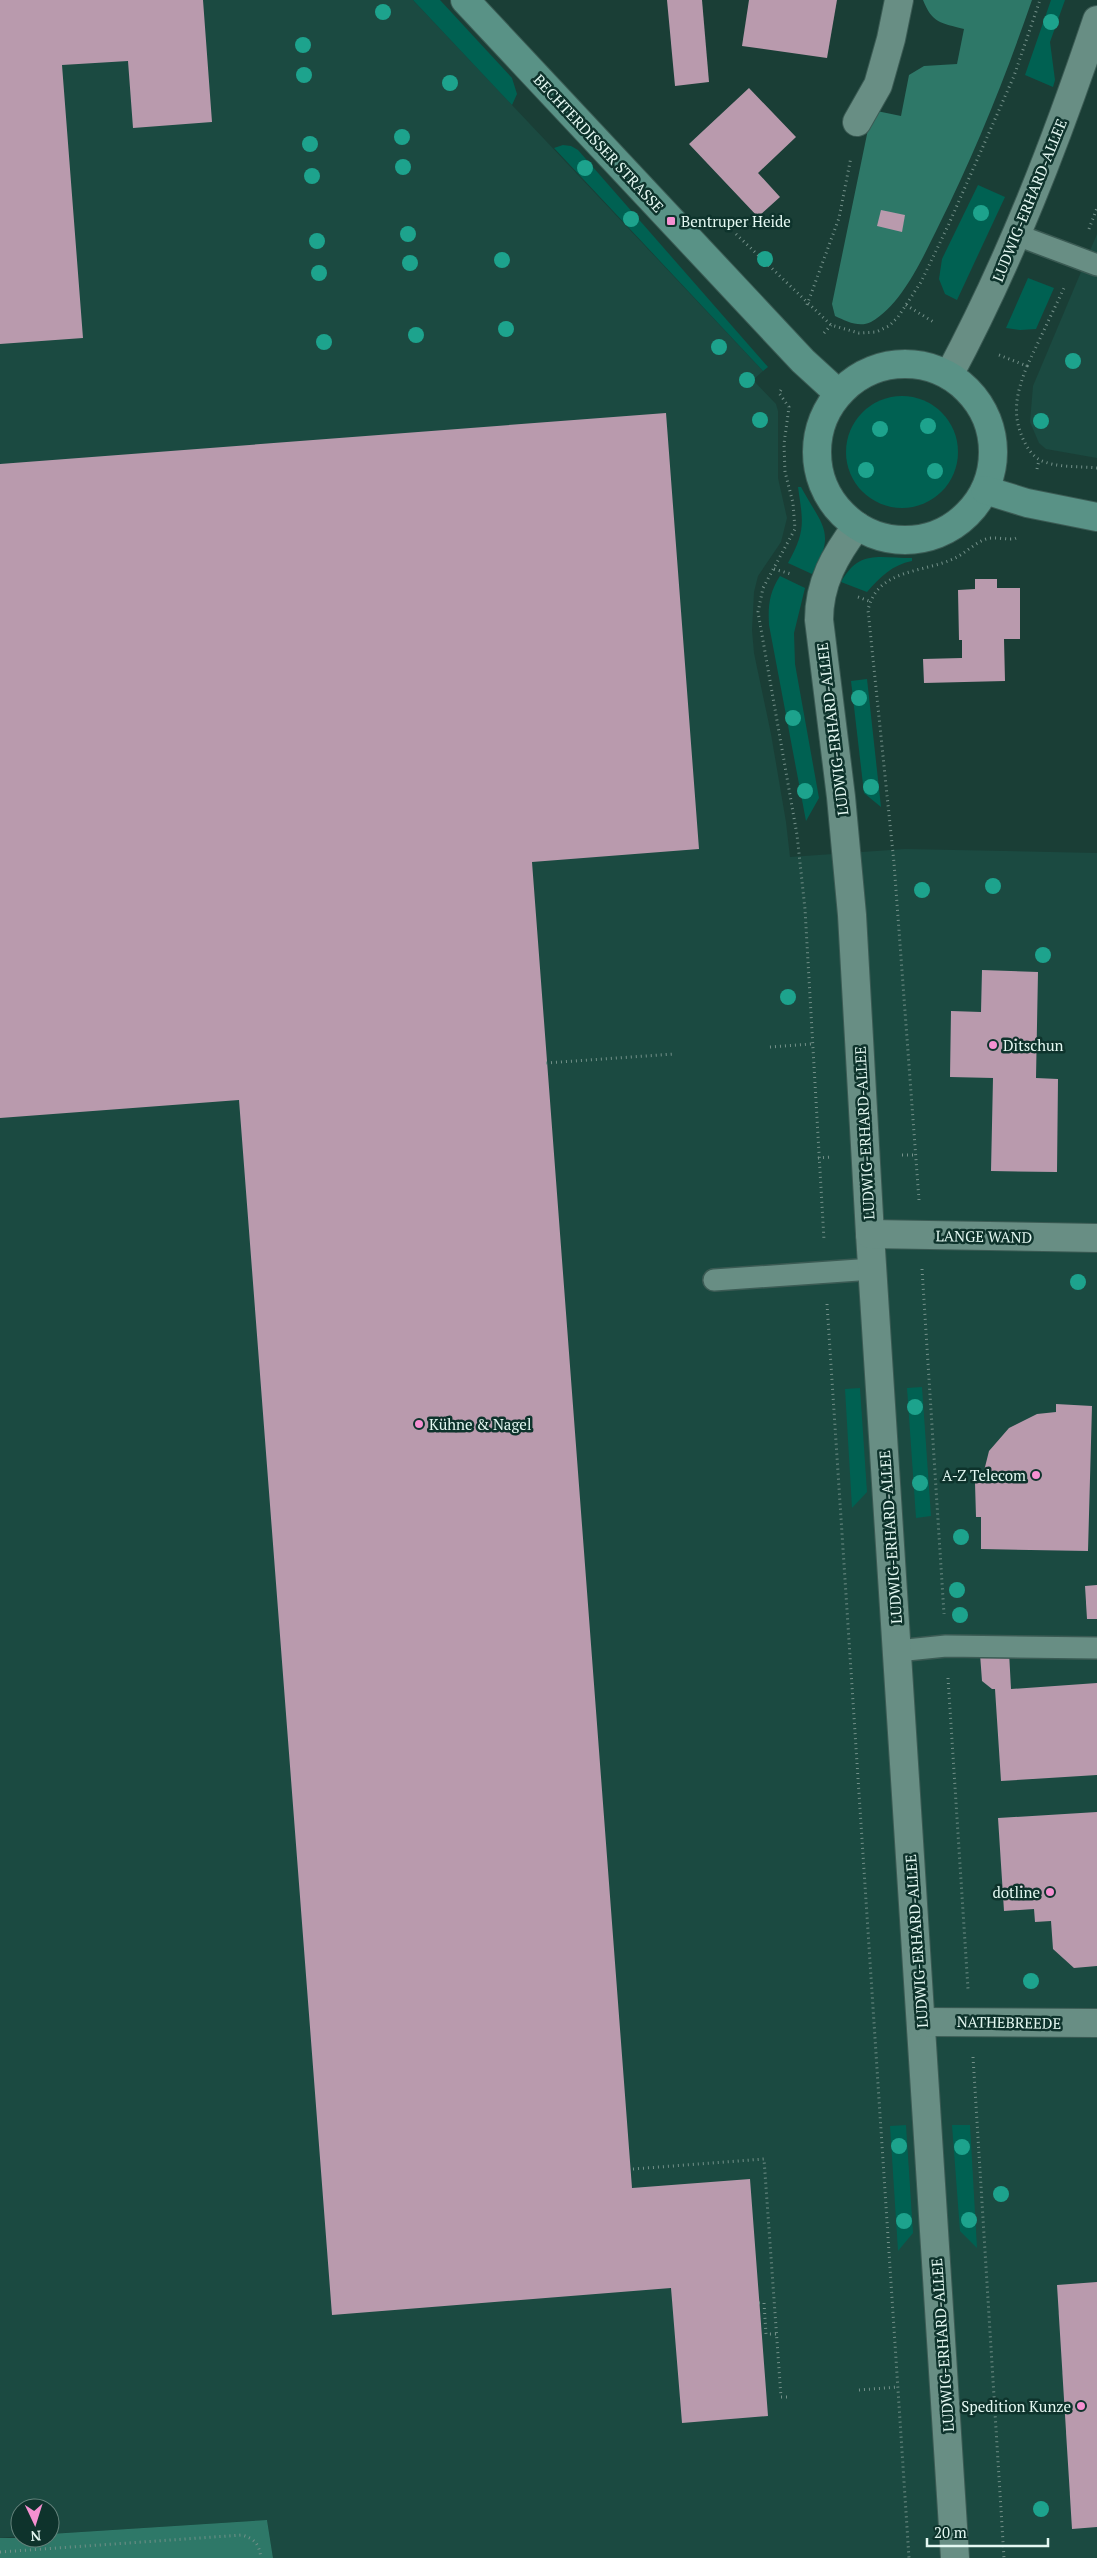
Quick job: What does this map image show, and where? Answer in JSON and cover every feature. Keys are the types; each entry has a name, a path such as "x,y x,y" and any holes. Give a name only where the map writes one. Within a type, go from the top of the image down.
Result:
{"street":[{"name":"BECHTERDISSER STRASSE","path":"466,0 803,361 838,393"},
{"path":"857,122 878,85 891,39 898,0"},
{"name":"LUDWIG-ERHARD-ALLEE","path":"949,375 1017,235 1053,147 1097,20"},
{"path":"890,364 920,364 949,375 970,391 985,413 993,438 993,465 985,490 968,515 943,532 914,540 884,539 857,526 834,506 820,479 815,449 822,419 838,393 861,374 890,364"},
{"path":"985,490 1027,503 1097,517"},
{"name":"LUDWIG-ERHARD-ALLEE","path":"857,526 831,564 819,602 819,620 849,879 955,2558"},
{"name":"LANGE WAND","path":"870,1234 1097,1238"},
{"name":"NATHEBREEDE","path":"921,2022 1097,2023"}],"lane":[{"path":"1017,235 1097,265"},
{"path":"714,1280 873,1269"},
{"path":"897,1651 946,1646 1097,1648"}],"path":[{"path":"857,122 839,218 807,305 830,325 859,333 876,332 889,326 921,282 948,226 1014,76 1040,0"},
{"path":"906,305 966,342 1027,366 1019,387 1015,416 1028,450 1039,460 1060,465 1097,468"},
{"path":"779,393 789,407 784,444 785,472 793,503 795,529 763,588 758,612 797,835 805,909 825,1273 909,2558"},
{"path":"916,1155 894,854 868,610 870,601 890,578 954,559 984,540 995,537 1016,539"},
{"path":"770,1047 811,1044"},
{"path":"546,1063 674,1054"},
{"path":"973,2064 1004,2558"},
{"path":"633,2169 764,2159 781,2397 787,2397"},
{"path":"759,2303 764,2303 766,2334 776,2334"},
{"path":"859,2390 898,2387"},
{"path":"0,2552 242,2535 253,2538 260,2548 261,2558"}],"shaded area":[{"path":"0,0 413,0 763,371 753,380 776,404 778,411 778,478 787,518 781,542 758,576 754,592 752,630 754,653 771,734 786,822 790,857 905,849 1097,853 1097,2558 273,2558 267,2520 60,2533 60,2498 10,2498 10,2537 0,2538"},
{"path":"1097,234 1097,458 1046,449 1039,443 1030,422 1033,386"}],"green space":[{"path":"413,0 440,0 512,78 517,94 512,105"},
{"path":"923,0 1032,0 977,143 952,199 918,266 902,292 882,314 866,324 853,323 835,316 832,304 872,110 901,116 909,75 924,66 957,64 964,29 938,21 926,8"},
{"path":"1051,0 1065,0 1050,42 1055,80 1053,87 1025,75"},
{"path":"563,145 571,146 578,150 768,367 763,371 554,148"},
{"path":"978,185 1005,197 957,300 945,294 939,279 942,259"},
{"path":"1028,278 1054,288 1036,329 1020,330 1006,328"},
{"path":"902,396 913,397 923,401 941,413 953,431 957,441 957,463 953,473 941,491 923,503 913,507 902,508 891,507 881,503 863,491 851,473 847,463 846,452 847,441 851,431 863,413 881,401 891,397"},
{"path":"798,487 801,487 824,529 824,548 812,574 788,563 798,543 802,526"},
{"path":"880,557 912,558 912,561 898,565 887,572 867,592 841,582 855,564 863,560"},
{"path":"780,576 805,588 794,633 795,664 819,798 806,821 769,625 770,600"},
{"path":"867,679 881,807 864,793 851,681"},
{"path":"922,1387 931,1516 916,1518 907,1388"},
{"path":"860,1388 867,1492 852,1508 845,1389"},
{"path":"906,2125 913,2233 898,2251 890,2126"},
{"path":"952,2125 970,2125 977,2248 960,2231"},
{"path":"267,2520 273,2558 0,2558 0,2538 10,2538 10,2548 60,2548 60,2533"}],"building":[{"path":"0,0 203,0 212,122 133,128 128,61 62,65 83,338 0,344"},
{"path":"667,0 702,0 709,82 675,86"},
{"path":"749,0 837,0 827,58 742,46"},
{"path":"749,88 796,137 758,173 780,197 758,217 689,144"},
{"path":"881,210 905,215 902,232 877,226"},
{"name":"Kühne & Nagel","path":"666,413 699,849 532,862 632,2188 750,2179 768,2416 682,2423 671,2288 332,2315 239,1100 0,1118 0,464"},
{"path":"975,579 997,579 997,588 1020,588 1020,639 1004,639 1005,681 924,683 923,659 962,658 962,640 959,640 958,590 975,589"},
{"path":"982,970 1038,972 1036,1078 1058,1079 1057,1172 991,1171 993,1078 950,1077 951,1011 981,1012"},
{"name":"A-Z Telecom","path":"1056,1404 1092,1406 1088,1551 981,1549 981,1517 976,1517 975,1483 981,1483 989,1451 1009,1428 1037,1414 1056,1412"},
{"path":"1097,1585 1097,1619 1087,1619 1085,1586"},
{"path":"1009,1652 1011,1689 1097,1683 1097,1775 1001,1781 995,1689 992,1689 982,1681 980,1654"},
{"name":"dotline","path":"1097,1812 1097,1966 1074,1968 1053,1949 1051,1921 1035,1922 1034,1909 1004,1911 998,1818"},
{"name":"Spedition Kunze","path":"1097,2282 1097,2527 1072,2529 1057,2285"}],"place":[{"name":"Bentruper Heide","path":"671,221"},
{"name":"Ditschun","path":"993,1045"},
{"name":"Kühne & Nagel","path":"419,1424"},
{"name":"A-Z Telecom","path":"1036,1475"},
{"name":"dotline","path":"1050,1892"},
{"name":"Spedition Kunze","path":"1081,2406"}]}
